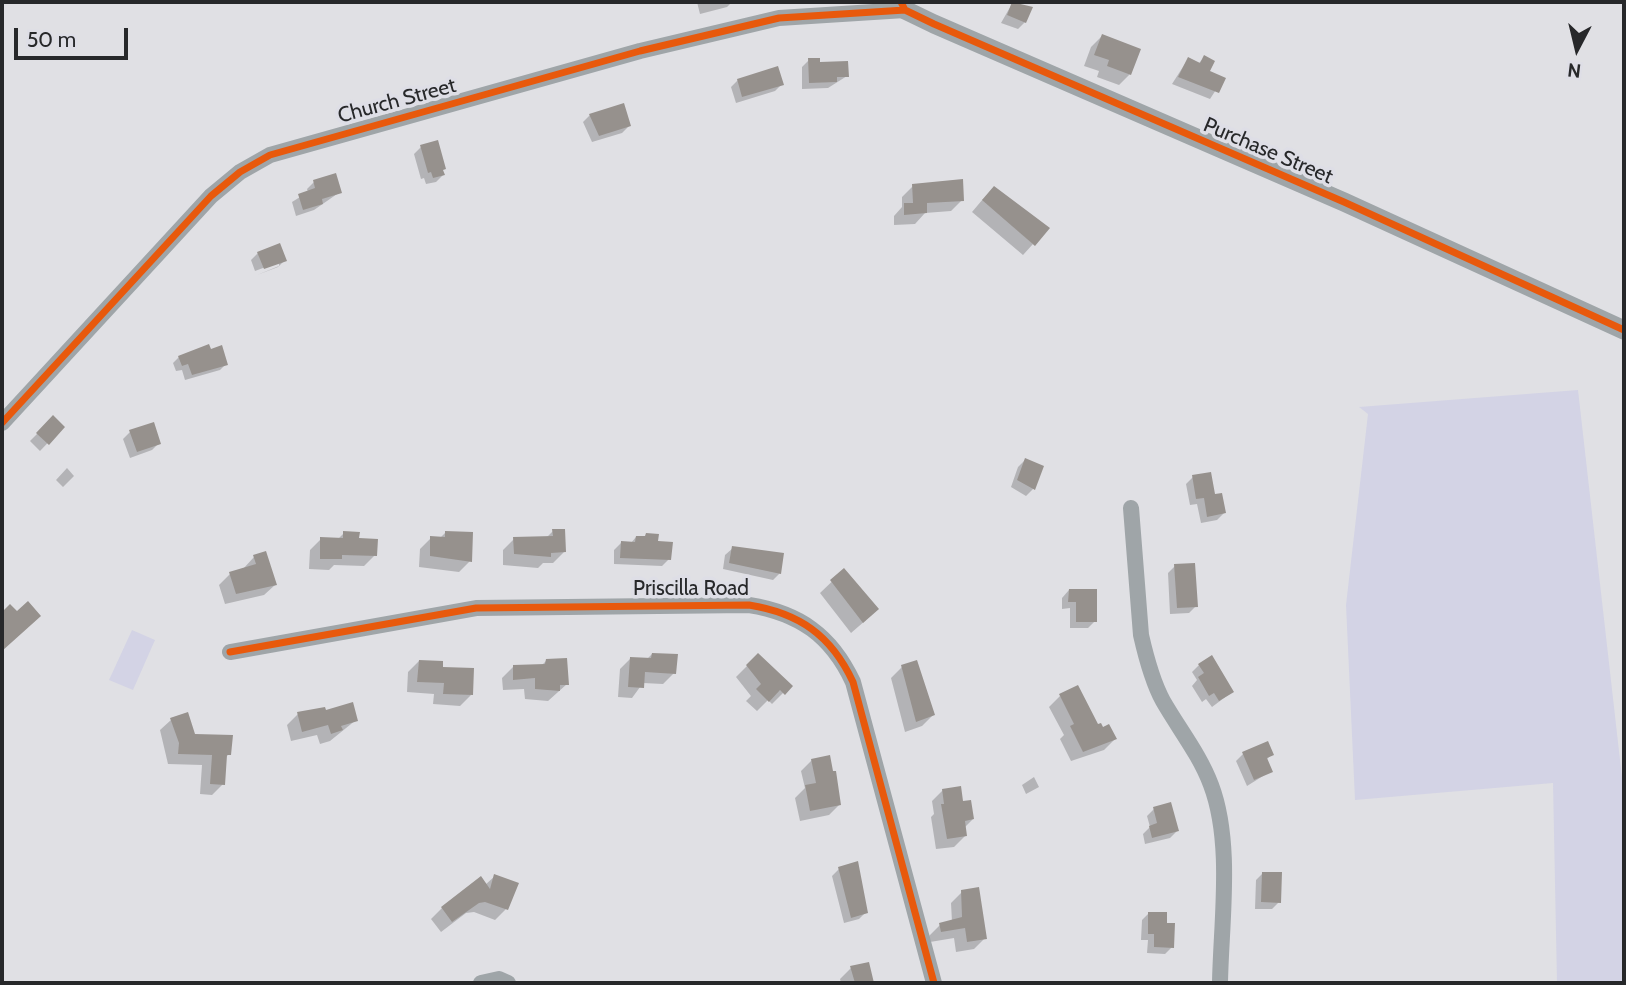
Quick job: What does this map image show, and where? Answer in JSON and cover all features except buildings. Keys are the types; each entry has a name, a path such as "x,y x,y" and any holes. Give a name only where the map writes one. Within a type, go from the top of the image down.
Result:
{"street":[{"name":"Purchase Street","path":"903,6 1157,124 1344,202 1624,330"},
{"name":"Church Street","path":"2,423 211,196 240,172 270,155 640,51 779,18 903,6"},
{"path":"1130,508 1145,654 1162,699 1211,782 1218,809 1222,852 1220,983"},
{"name":"Priscilla Road","path":"230,652 476,608 749,605 787,613 829,645 853,682 934,983"},
{"path":"481,983 499,979 508,983"}],"shaded area":[{"path":"1578,390 1624,795 1624,983 1557,983 1553,783 1355,800 1346,605 1368,414 1359,407"},
{"path":"132,630 155,640 133,690 109,680"}],"cycle path":[{"path":"901,2 905,10 934,24 1344,202 1624,330"},
{"path":"2,423 211,196 240,172 270,155 640,51 779,18 905,10"},
{"path":"230,652 476,608 749,605 798,620 824,639 853,682 934,983"}]}
